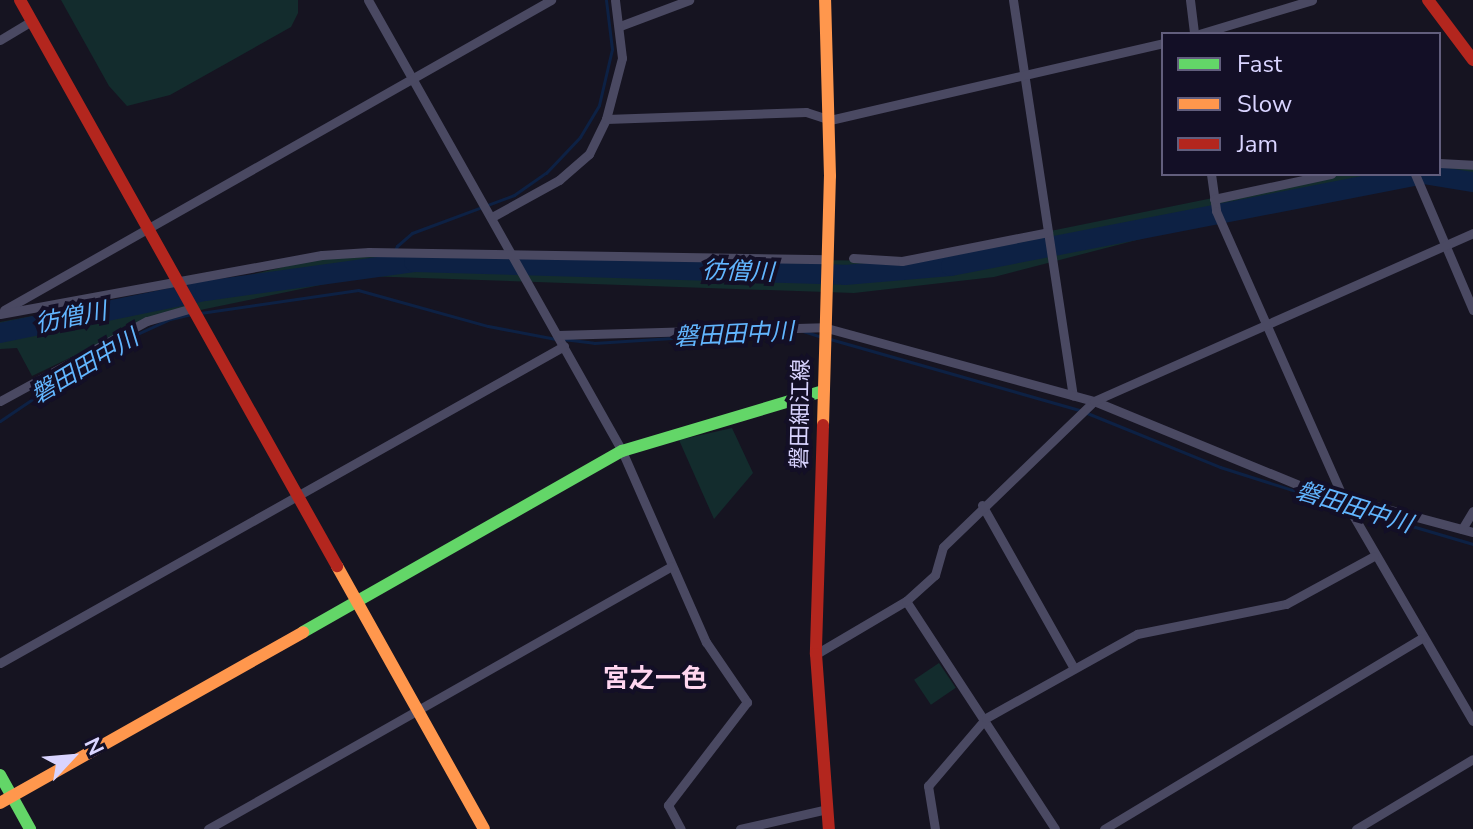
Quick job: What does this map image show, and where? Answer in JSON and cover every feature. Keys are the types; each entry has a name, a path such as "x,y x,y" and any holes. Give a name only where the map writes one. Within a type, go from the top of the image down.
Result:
{"street":[{"path":"20,0 484,829"},
{"path":"368,0 622,451 706,642 747,702 668,805 681,829"},
{"path":"0,313 551,0"},
{"path":"492,217 559,180 589,154 606,119 622,58 615,0"},
{"path":"620,26 689,0"},
{"name":"磐田細江線","path":"825,0 830,120 816,654 829,829"},
{"path":"1013,0 1073,395"},
{"path":"1190,0 1196,32"},
{"path":"1203,32 1312,0"},
{"path":"1428,0 1473,60"},
{"path":"0,40 32,21"},
{"path":"606,119 806,112 830,120 1024,79 1161,44"},
{"path":"1441,163 1473,165"},
{"path":"1211,176 1216,211 1264,326 1343,498 1374,556 1473,721"},
{"path":"1214,199 1322,176"},
{"path":"1416,179 1473,310"},
{"path":"853,258 902,261 1048,232"},
{"path":"816,654 906,601 935,575 943,547 982,505 1094,401 1473,233"},
{"path":"0,313 369,252 827,259"},
{"path":"0,401 147,321 192,308"},
{"path":"558,335 823,327 1094,401 1290,482 1473,532"},
{"path":"0,663 564,346"},
{"path":"6,800 622,451 823,391"},
{"path":"982,505 1074,668"},
{"path":"1462,529 1473,511"},
{"path":"935,829 928,786 986,718 1137,634 1286,604 1374,556"},
{"path":"208,829 672,566"},
{"path":"906,601 986,718 1055,829"},
{"path":"1104,829 1422,638"},
{"path":"1361,828 1473,759"},
{"path":"0,775 6,800 30,829"},
{"path":"740,829 827,809"}],"green space":[{"path":"61,0 298,0 298,13 291,27 170,95 127,106 109,86"},
{"path":"1441,167 1473,169 1473,185 1449,178 1314,194 994,277 854,293 364,276 147,321 32,376 17,348 0,349 0,322 246,276 333,255 902,261 1321,176 1441,176"},
{"path":"732,428 753,473 714,519 679,440"},
{"path":"939,663 956,688 931,705 914,680"}],"waterway":[{"path":"388,267 397,246 412,233 514,195 546,173 580,137 599,105 612,49 606,0"},
{"name":"彷僧川","path":"0,333 205,291 414,262 845,275 951,266 1413,176"},
{"name":"彷僧川","path":"1436,176 1473,182"},
{"name":"磐田田中川","path":"200,313 358,290 488,326 556,339"},
{"name":"磐田田中川","path":"0,421 111,346 170,319 192,314"},
{"name":"磐田田中川","path":"803,331 822,337"},
{"name":"磐田田中川","path":"563,339 594,343 719,335"},
{"name":"磐田田中川","path":"830,339 1080,410"},
{"name":"磐田田中川","path":"1087,413 1220,467 1343,506"},
{"name":"磐田田中川","path":"1354,509 1473,544"}],"traffic: fast":[{"path":"303,632 622,451 823,391"},
{"path":"0,775 30,829"}],"traffic: slow":[{"path":"823,425 830,176 825,0"},
{"path":"337,566 484,829"},
{"path":"0,803 303,632"}],"traffic: jam":[{"path":"20,0 337,566"},
{"path":"1428,0 1473,60"},
{"path":"823,425 816,654 829,829"}],"district":[{"name":"宮之一色","path":"655,679"}]}
